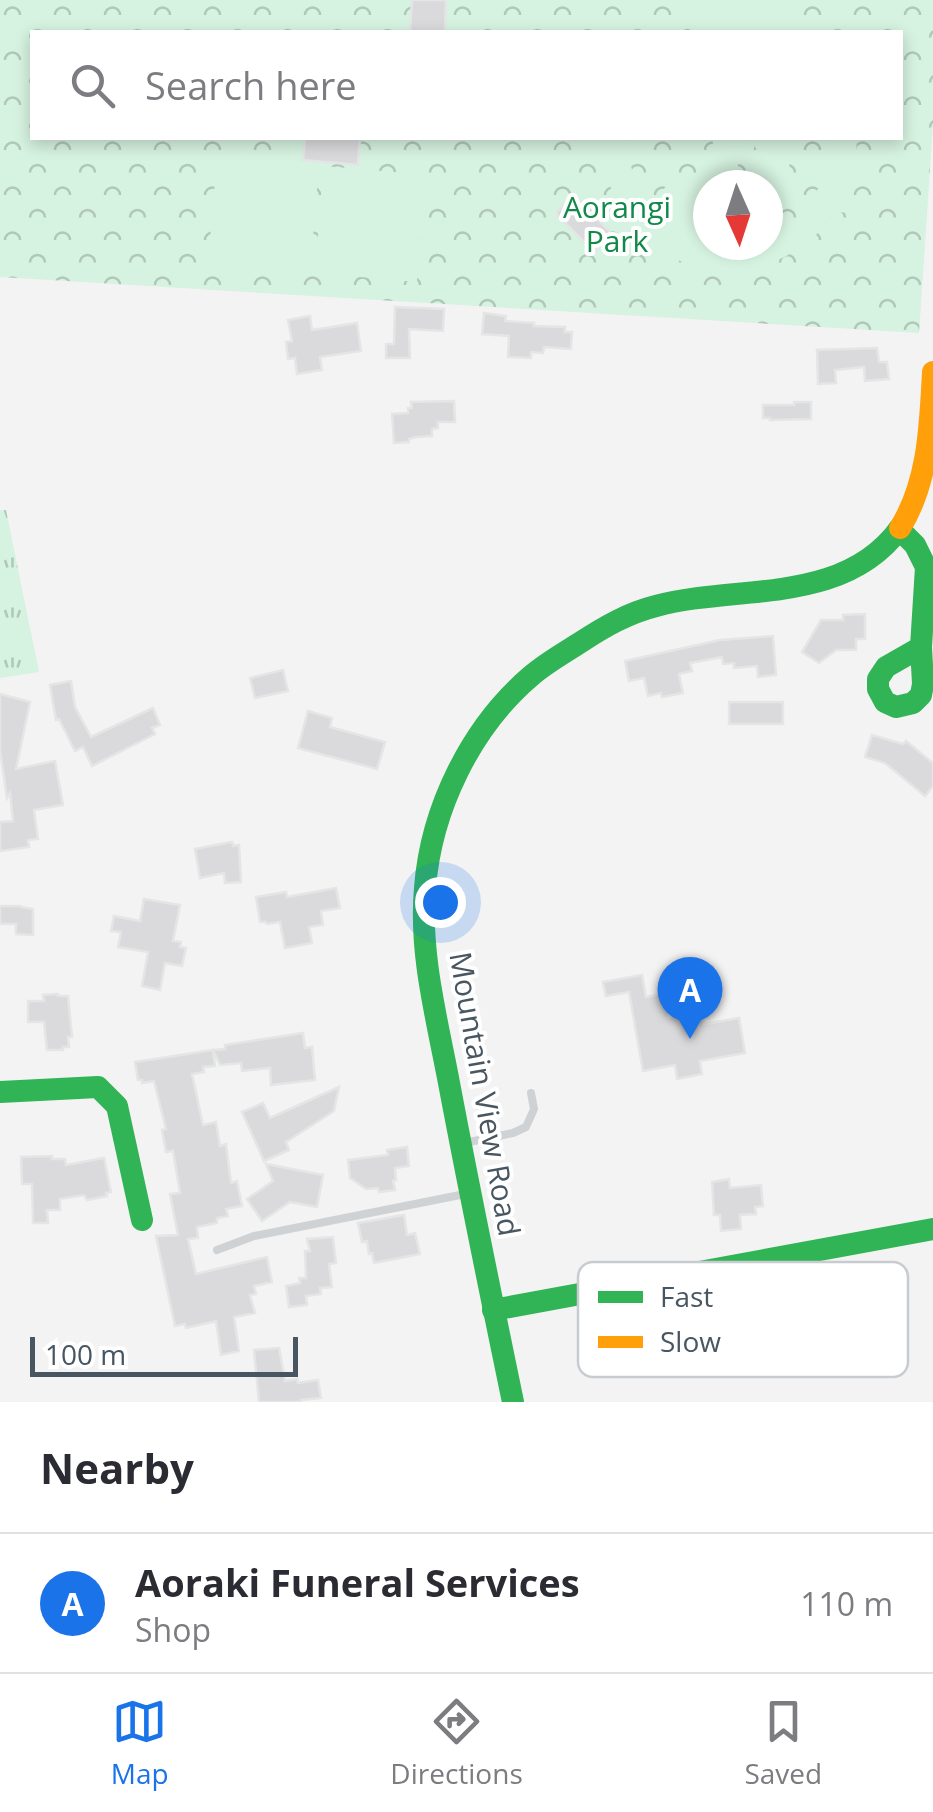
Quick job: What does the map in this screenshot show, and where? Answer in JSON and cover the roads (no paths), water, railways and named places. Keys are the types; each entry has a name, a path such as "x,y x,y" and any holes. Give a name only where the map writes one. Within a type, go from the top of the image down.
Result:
{"street":[{"name":"Mountain View Road","path":"512,1402 434,996 424,914 427,868 440,817 458,773 486,724 529,677 616,620 666,603 805,587 852,571 888,545 917,501 928,455 933,372"},
{"path":"899,528 916,545 926,566 921,647"},
{"path":"0,1092 98,1087 117,1106 142,1220"},
{"path":"751,1262 933,1228"},
{"path":"493,1310 578,1294"}],"lane":[{"path":"461,1144 526,1127 534,1109 532,1093"},
{"path":"217,1250 254,1236 470,1193"}],"place":[{"name":"Aoraki Funeral Services","path":"690,1039"}],"park label":[{"name":"Aorangi Park","path":"617,225"}]}
